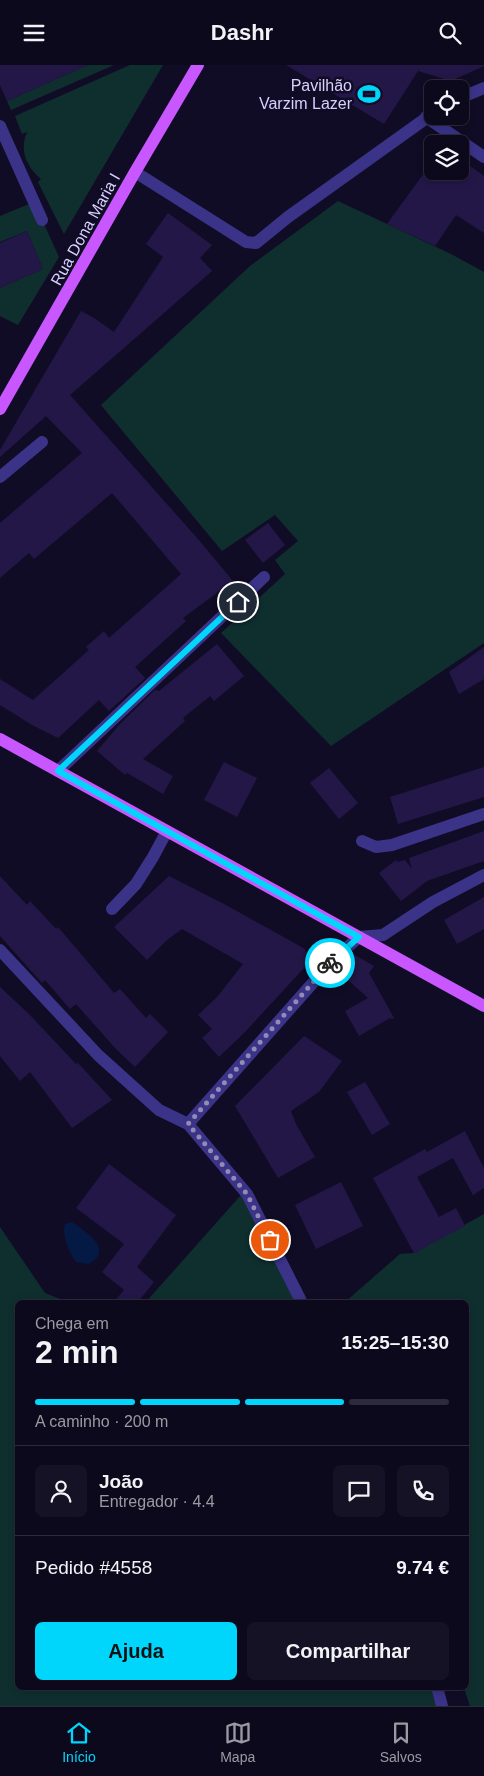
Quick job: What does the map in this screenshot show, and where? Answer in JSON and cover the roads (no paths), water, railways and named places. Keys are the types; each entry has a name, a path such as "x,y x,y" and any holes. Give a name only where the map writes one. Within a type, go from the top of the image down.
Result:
{"main road":[{"name":"Rua Dona Maria I","path":"0,409 198,65"},
{"path":"0,739 484,1006"}],"street":[{"path":"469,94 484,88"},
{"path":"135,172 246,242 256,243 288,217 424,120"},
{"path":"441,125 484,157"},
{"path":"0,126 42,220"},
{"path":"0,477 42,442"},
{"path":"58,771 264,577"},
{"path":"362,841 376,847 392,845 484,814"},
{"path":"112,909 136,884 167,831"},
{"path":"188,1124 334,959 359,937 383,935 433,902 484,875"},
{"path":"0,951 98,1055 160,1110 188,1124 247,1194 300,1300"},
{"path":"438,1690 442,1706"}],"water":[{"path":"72,1222 90,1235 99,1246 97,1258 89,1264 76,1262 69,1249 64,1228 65,1224"}],"place":[{"name":"Pavilhão Varzim Lazer","path":"369,94"}]}
